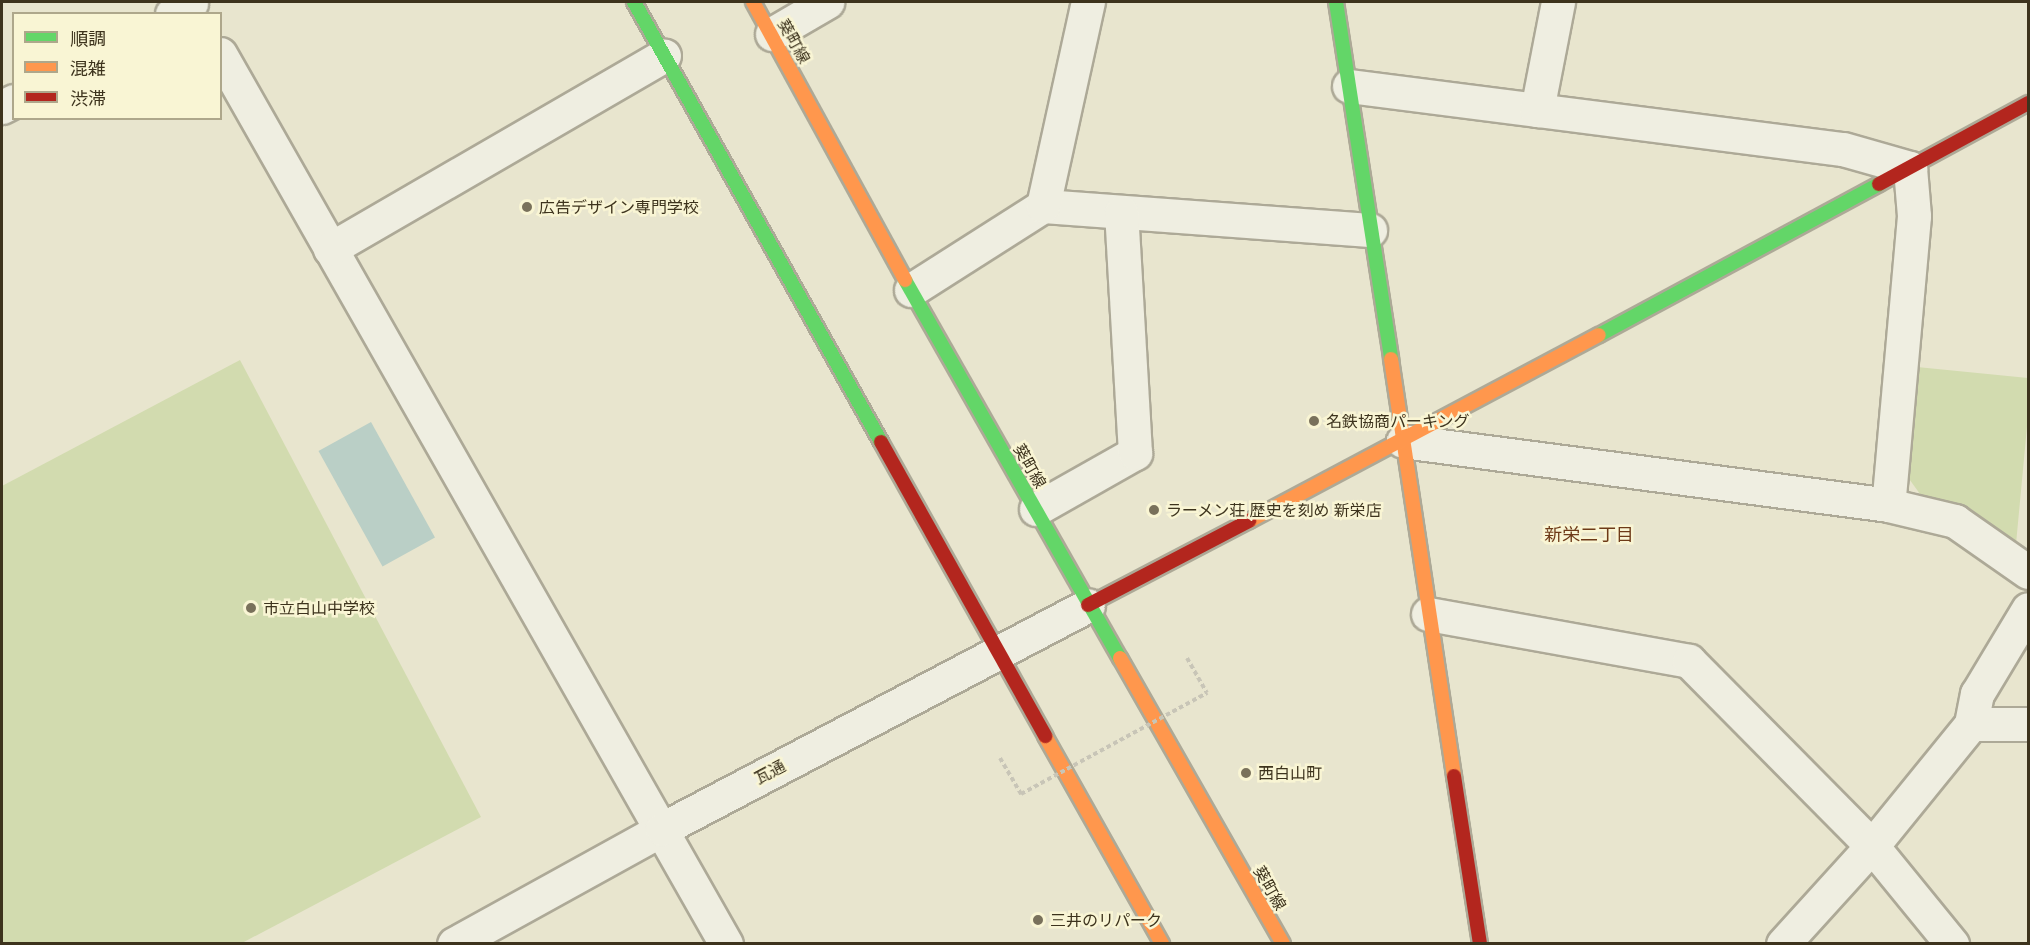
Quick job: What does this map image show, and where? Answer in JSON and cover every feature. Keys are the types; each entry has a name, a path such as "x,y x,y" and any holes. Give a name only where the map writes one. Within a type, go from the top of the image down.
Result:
{"street":[{"path":"634,2 1162,944"},
{"name":"葵町線","path":"753,2 1088,605 1283,944"},
{"path":"772,34 827,2"},
{"path":"1043,206 1088,2"},
{"path":"1336,2 1480,944"},
{"path":"1537,110 1558,2"},
{"path":"330,249 664,55"},
{"path":"222,58 726,944"},
{"path":"1349,86 1843,149 1910,168"},
{"path":"1088,605 1403,441 2028,103"},
{"path":"1888,505 1914,216 1910,168"},
{"path":"911,290 1043,206 1370,230"},
{"path":"1036,509 1135,453 1121,212"},
{"path":"1403,441 1888,505 1955,521 2028,572"},
{"name":"瓦通","path":"454,944 662,829 1088,605"},
{"path":"1783,944 1872,846 1971,724 1977,694 2028,609"},
{"path":"1428,614 1689,661 1872,846 1952,944"},
{"path":"1971,724 2028,724"}],"path":[{"path":"1000,758 1021,794 1208,693 1187,658"}],"green space":[{"path":"240,360 481,817 242,943 2,943 2,486"},
{"path":"1917,367 2028,378 2028,416 2016,544 1972,510 1920,494 1907,476"}],"shaded area":[{"path":"371,422 435,537 383,567 319,451"}],"traffic: fast":[{"path":"634,2 881,442"},
{"path":"1336,2 1391,359"},
{"path":"1599,335 1879,184"},
{"path":"905,280 1120,658"}],"traffic: slow":[{"path":"753,2 905,280"},
{"path":"1249,521 1599,335"},
{"path":"1391,359 1454,776"},
{"path":"1120,658 1283,944"},
{"path":"1045,736 1162,944"}],"traffic: jam":[{"path":"1879,184 2028,103"},
{"path":"881,442 1045,736"},
{"path":"1088,605 1249,521"},
{"path":"1454,776 1480,944"}],"place":[{"name":"広告デザイン専門学校","path":"527,207"},
{"name":"名鉄協商パーキング","path":"1314,421"},
{"name":"ラーメン荘 歴史を刻め 新栄店","path":"1154,510"},
{"name":"市立白山中学校","path":"251,608"},
{"name":"西白山町","path":"1246,773"},
{"name":"三井のリパーク","path":"1038,920"}],"district":[{"name":"新栄二丁目","path":"1589,535"}]}
